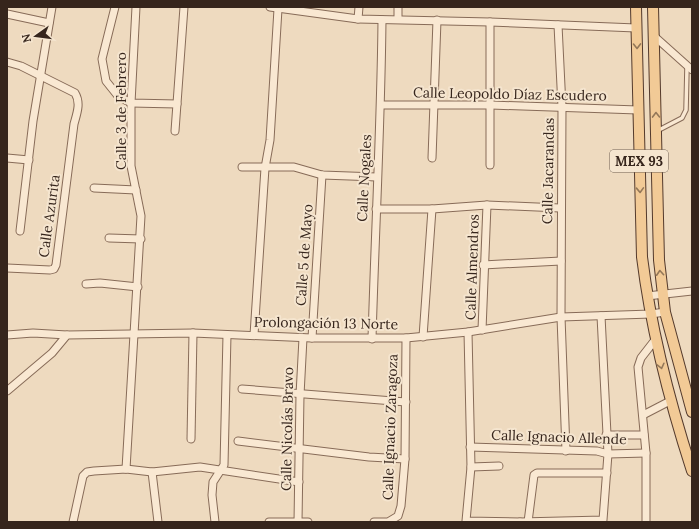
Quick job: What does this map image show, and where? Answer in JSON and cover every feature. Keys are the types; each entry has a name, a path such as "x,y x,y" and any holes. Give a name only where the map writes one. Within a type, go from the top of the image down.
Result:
{"main road":[{"name":"MEX 93","path":"636,7 642,256 655,340 670,402 692,471"},
{"name":"MEX 93","path":"653,7 659,260 662,295 665,312 691,406"}],"street":[{"path":"20,231 40,76 52,7"},
{"path":"115,7 102,59 106,81 118,96 131,103 141,105 177,104"},
{"name":"Calle 3 de Febrero","path":"126,469 138,287 141,216 131,166 131,103 136,7"},
{"path":"175,131 184,7"},
{"path":"270,7 358,19 437,20 636,28"},
{"path":"358,19 359,7"},
{"path":"398,7 398,19"},
{"path":"254,335 265,168 270,140 278,8"},
{"path":"7,14 49,23"},
{"name":"Calle Nogales","path":"372,339 381,105 382,20"},
{"path":"432,158 437,20"},
{"path":"490,22 490,165"},
{"name":"Calle Jacarandas","path":"558,25 562,107 560,208 561,317 566,451"},
{"path":"654,36 687,63 692,70"},
{"path":"7,62 21,66 40,76"},
{"name":"Calle Azurita","path":"7,268 44,270 54,269 56,265 78,98 75,93 40,76"},
{"name":"Calle Leopoldo Díaz Escudero","path":"381,105 491,105 638,110"},
{"path":"7,158 29,160"},
{"path":"242,167 294,167 322,175 378,177"},
{"name":"Calle 5 de Mayo","path":"312,338 322,175"},
{"path":"94,188 136,190"},
{"path":"376,209 432,209 487,205 560,208"},
{"name":"Calle Almendros","path":"482,330 487,205"},
{"path":"423,337 432,209"},
{"path":"109,238 140,239"},
{"path":"484,265 561,261"},
{"path":"86,284 100,283 138,287"},
{"path":"647,296 692,291"},
{"name":"Prolongación 13 Norte","path":"7,335 33,333 67,335 193,333 303,338 406,338 468,332 561,317 651,314 665,312"},
{"path":"468,332 471,467 466,522 603,520 608,454 601,316"},
{"path":"191,438 193,333"},
{"path":"7,391 52,353 67,335"},
{"path":"215,522 212,495 213,482 224,465 227,335"},
{"name":"Calle Nicolás Bravo","path":"298,522 300,395 303,338"},
{"name":"Calle Ignacio Zaragoza","path":"374,522 388,522 398,516 401,506 405,459 406,338"},
{"path":"646,522 646,453 644,415 638,367 641,358 655,340"},
{"path":"242,389 300,395 406,402"},
{"path":"644,415 670,402"},
{"path":"606,435 644,434"},
{"path":"238,441 300,447 369,457 405,459"},
{"name":"Calle Ignacio Allende","path":"470,447 597,452 608,454 646,453"},
{"path":"471,467 500,466"},
{"path":"72,522 83,476 94,470 126,469 152,472 200,467 299,482"},
{"path":"152,472 158,522"},
{"path":"528,522 534,475 537,473 607,473"},
{"path":"269,522 308,522"}],"lane":[{"path":"656,131 682,118 686,110 687,63"}]}
